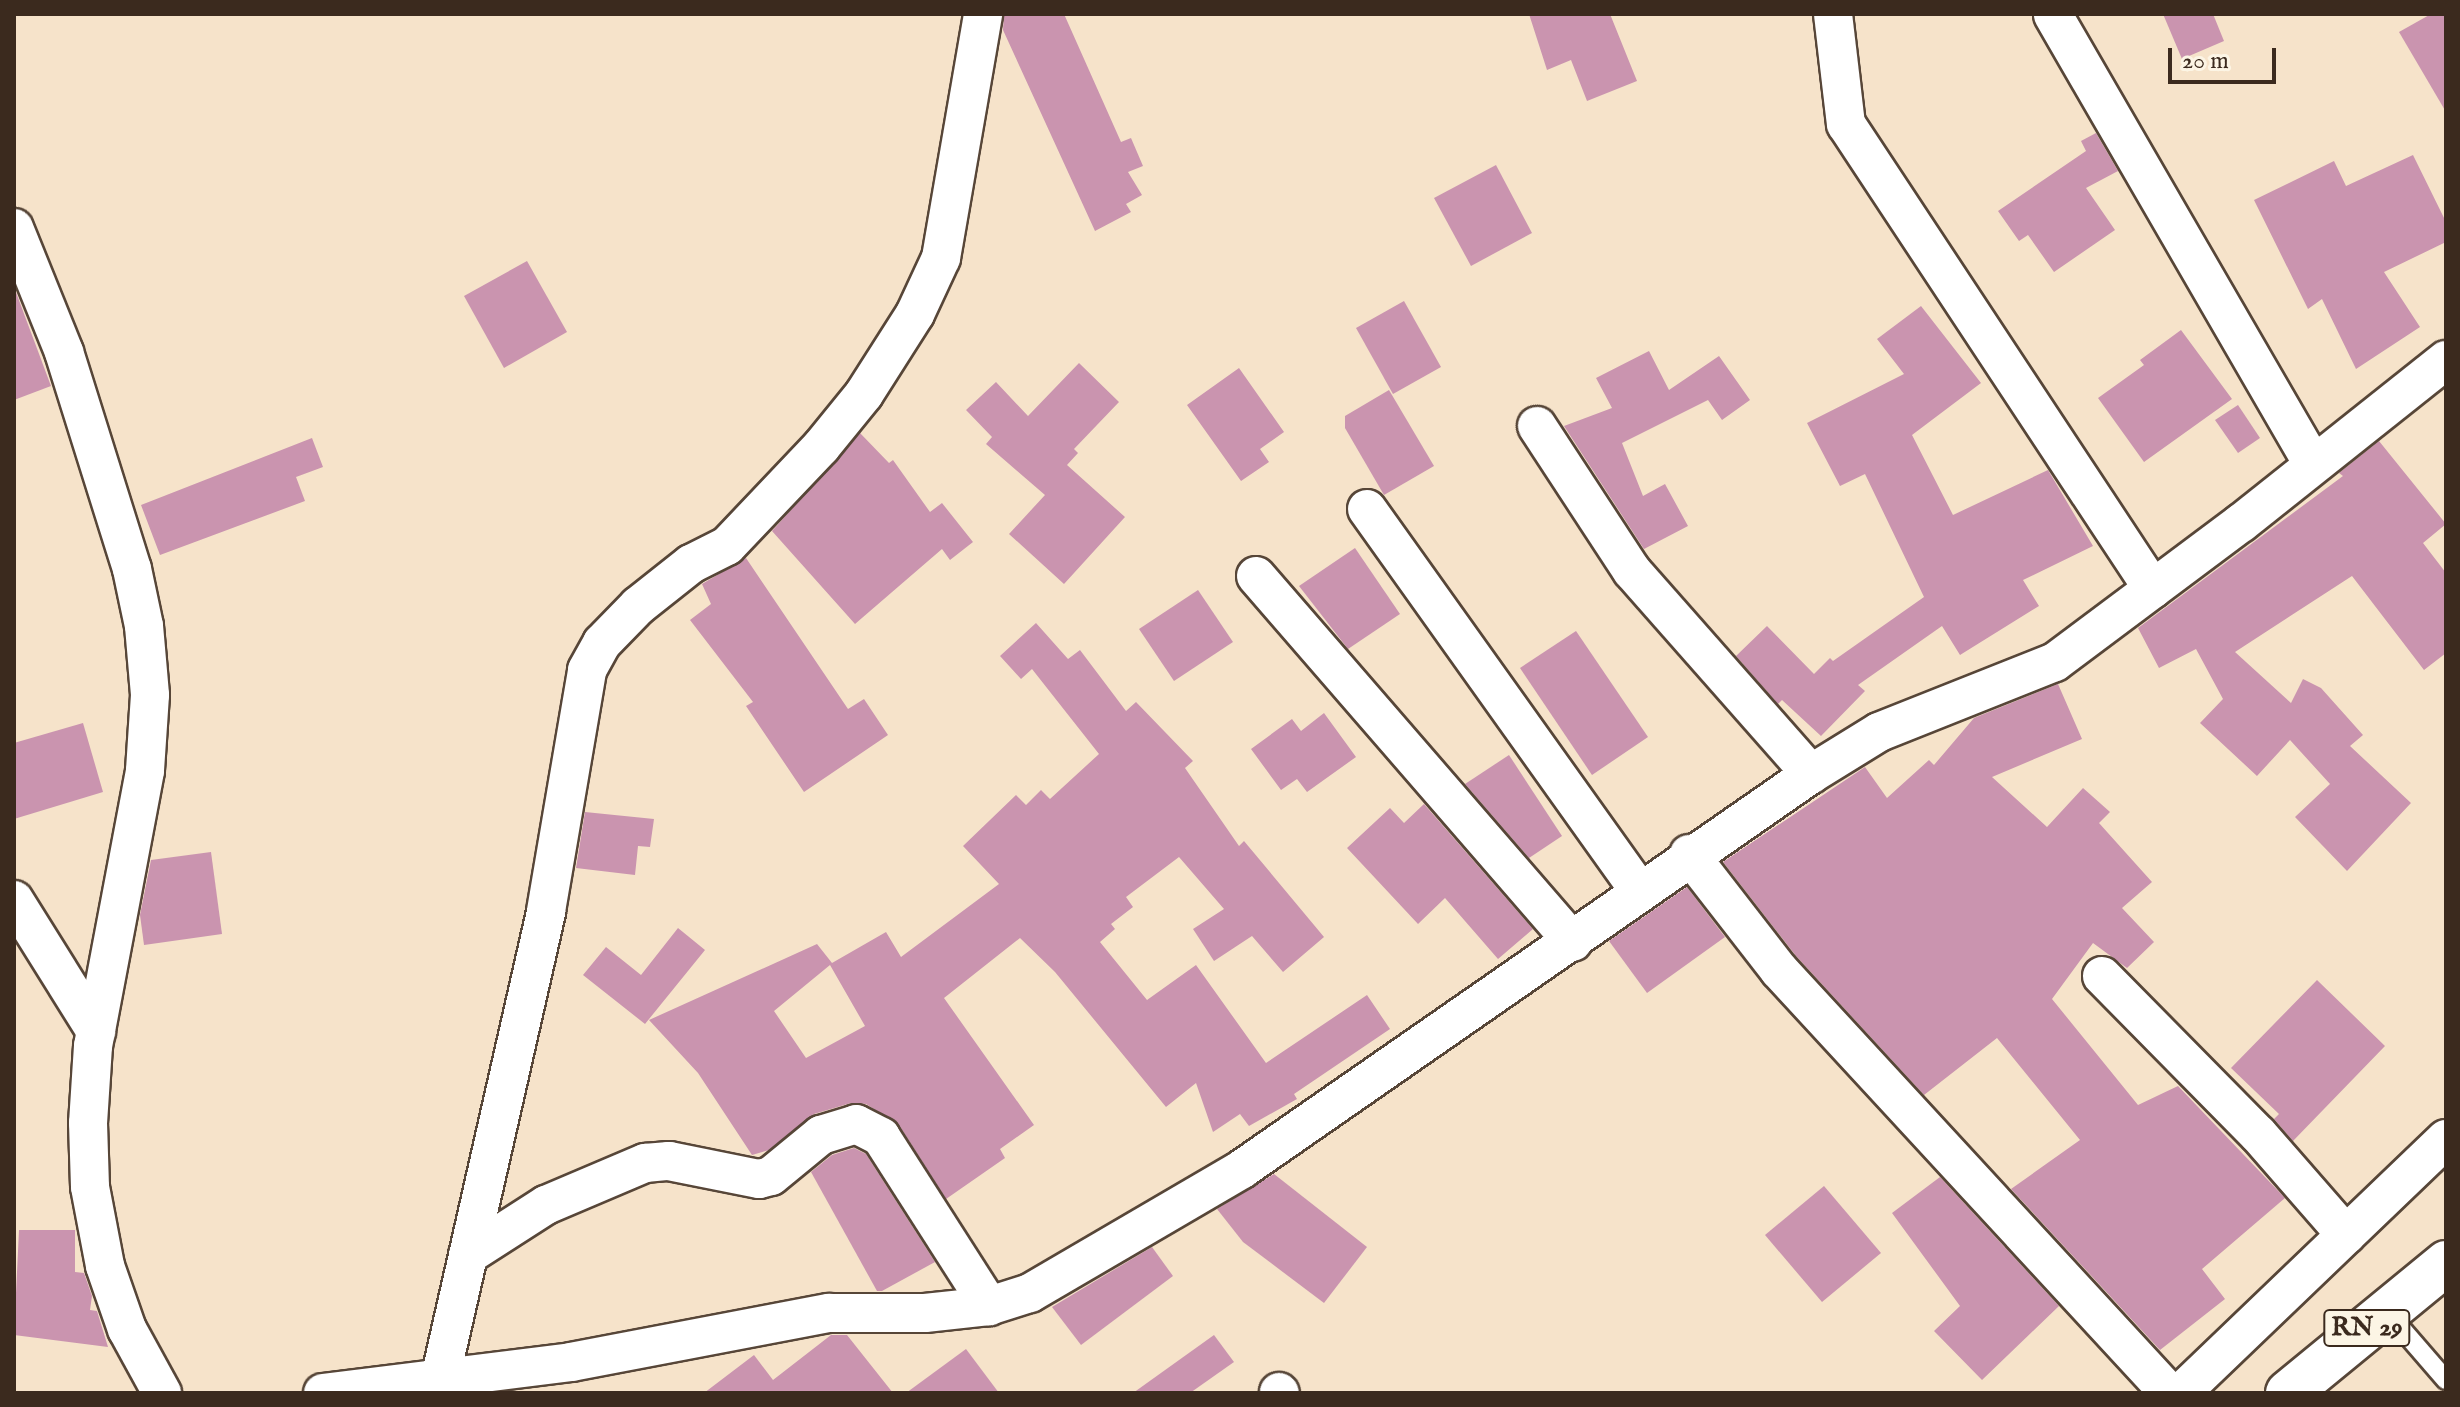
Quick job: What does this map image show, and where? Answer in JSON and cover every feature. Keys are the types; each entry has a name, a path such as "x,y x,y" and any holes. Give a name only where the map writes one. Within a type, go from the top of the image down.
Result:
{"main road":[{"name":"RN 29","path":"2288,1393 2446,1263"}],"street":[{"path":"440,1379 556,865 587,670 602,643 638,606 691,564 727,546 821,447 864,394 915,314 941,258 983,14"},
{"path":"1833,14 1846,124 2153,589"},
{"path":"2053,15 2313,464"},
{"path":"14,228 64,352 132,569 144,626 150,695 145,771 96,1031 88,1123 90,1187 105,1266 127,1329 162,1393"},
{"path":"323,1393 571,1362 829,1313 925,1313 989,1306 1030,1293 1242,1169 1573,942 1689,854 1879,732 2055,662 2446,360"},
{"path":"1537,426 1632,571 1811,774"},
{"path":"1367,509 1639,890"},
{"path":"1256,576 1573,942"},
{"path":"1689,854 1779,970 2169,1393"},
{"path":"14,900 96,1031"},
{"path":"2102,976 2258,1134 2346,1235"},
{"path":"468,1255 546,1205 645,1163 669,1161 759,1179 771,1176 821,1135 856,1124 881,1137 989,1306"},
{"path":"2181,1393 2446,1139"}],"lane":[{"path":"2387,1312 2446,1380"}],"building":[{"path":"1004,14 1064,14 1121,142 1131,138 1143,166 1128,172 1142,195 1126,204 1131,212 1095,231 1003,30"},
{"path":"1529,14 1610,14 1637,81 1587,101 1571,60 1547,70"},
{"path":"2163,14 2213,14 2224,41 2182,59"},
{"path":"2431,14 2446,14 2446,112 2399,32"},
{"path":"2096,133 2118,171 2086,188 2115,230 2054,272 2028,235 2019,241 1998,211 2086,151 2081,141"},
{"path":"2413,155 2446,222 2446,242 2384,272 2420,327 2356,369 2322,299 2308,309 2254,200 2334,161 2346,186"},
{"path":"1496,165 1532,233 1471,266 1434,198"},
{"path":"527,261 567,332 504,368 464,296"},
{"path":"14,287 51,386 14,400"},
{"path":"1404,301 1441,367 1393,394 1356,328"},
{"path":"1921,306 1981,383 1912,435 1953,515 2048,470 2093,546 2023,580 2039,606 1960,655 1942,626 1858,685 1865,691 1821,736 1782,700 1778,704 1736,656 1767,626 1814,674 1830,658 1833,661 1924,597 1865,474 1840,486 1807,423 1904,374 1877,339"},
{"path":"2181,330 2232,399 2144,462 2098,398 2144,365 2140,360"},
{"path":"1649,351 1669,390 1719,356 1750,400 1722,420 1708,400 1622,443 1643,496 1665,484 1688,526 1644,549 1564,426 1612,408 1596,378"},
{"path":"1079,363 1119,402 1074,449 1078,453 1067,465 1125,517 1064,584 1009,534 1045,495 986,444 992,437 966,410 996,382 1028,416"},
{"path":"1239,368 1284,432 1260,449 1269,462 1241,481 1187,405"},
{"path":"1389,390 1434,466 1384,495 1345,428 1345,416"},
{"path":"2238,405 2260,438 2238,453 2215,420"},
{"path":"860,433 889,463 893,460 930,512 942,503 973,542 950,560 942,549 855,624 772,531"},
{"path":"312,438 323,467 296,477 305,501 160,555 141,505"},
{"path":"2379,441 2446,524 2423,543 2446,573 2446,653 2424,670 2352,576 2235,652 2291,703 2303,679 2321,688 2363,735 2350,746 2411,803 2347,871 2295,817 2330,784 2290,740 2257,776 2200,723 2223,699 2196,649 2159,668 2138,628 2343,476 2339,473"},
{"path":"1355,548 1400,614 1348,649 1299,586"},
{"path":"746,558 848,709 864,699 888,735 804,792 746,706 753,702 690,620 711,604 702,584"},
{"path":"1198,590 1233,642 1174,681 1139,629"},
{"path":"1036,623 1068,659 1080,650 1126,711 1136,702 1193,761 1185,768 1239,846 1244,841 1324,937 1283,972 1252,936 1214,961 1193,929 1224,909 1179,857 1126,897 1133,907 1111,924 1115,929 1100,942 1147,1000 1196,965 1266,1063 1367,995 1390,1029 1294,1094 1297,1099 1249,1126 1240,1114 1213,1132 1196,1083 1166,1107 1055,972 1020,938 944,998 1034,1125 1000,1149 1005,1158 946,1199 899,1125 866,1104 851,1103 814,1114 769,1150 752,1155 698,1073 649,1020 817,944 832,963 886,932 901,957 999,884 963,846 1016,795 1026,805 1041,790 1050,799 1099,754 1032,669 1021,679 1000,656","holes":["830,965 865,1026 806,1058 774,1011"]},
{"path":"1576,631 1648,737 1592,775 1520,668"},
{"path":"2058,684 2082,739 1992,777 2047,827 2083,788 2110,812 2099,823 2152,882 2122,908 2154,942 2127,968 2093,943 2052,999 2138,1105 2178,1086 2285,1198 2202,1269 2225,1299 2160,1350 2011,1189 2080,1140 1997,1038 1924,1095 1796,956 1723,862 1865,767 1887,798 1929,760 1934,765 1974,718"},
{"path":"1324,713 1356,757 1307,792 1297,779 1281,790 1251,749 1292,719 1301,731"},
{"path":"83,723 103,792 14,819 14,743"},
{"path":"1509,755 1562,836 1529,858 1465,784"},
{"path":"1424,804 1533,929 1498,959 1445,898 1418,924 1347,848 1390,808 1404,823"},
{"path":"585,812 654,819 650,847 638,846 635,875 576,868"},
{"path":"211,852 222,934 144,945 140,915 151,860"},
{"path":"1687,887 1725,937 1647,993 1609,941"},
{"path":"678,928 705,950 645,1024 583,975 606,947 641,975"},
{"path":"2317,980 2385,1046 2293,1141 2274,1119 2279,1114 2231,1068"},
{"path":"854,1148 866,1154 935,1262 882,1291 877,1291 811,1172 832,1155"},
{"path":"1274,1174 1367,1247 1324,1303 1243,1242 1217,1209"},
{"path":"1940,1177 2059,1306 1982,1380 1934,1331 1960,1306 1892,1213"},
{"path":"1824,1186 1881,1253 1822,1302 1765,1235"},
{"path":"19,1230 75,1230 75,1272 84,1273 92,1296 90,1310 97,1311 108,1347 14,1335"},
{"path":"1152,1247 1173,1276 1081,1345 1052,1307"},
{"path":"831,1335 847,1335 893,1393 704,1393 754,1355 773,1380"},
{"path":"1214,1335 1234,1362 1190,1393 1133,1393"},
{"path":"966,1349 999,1393 906,1393"}]}
